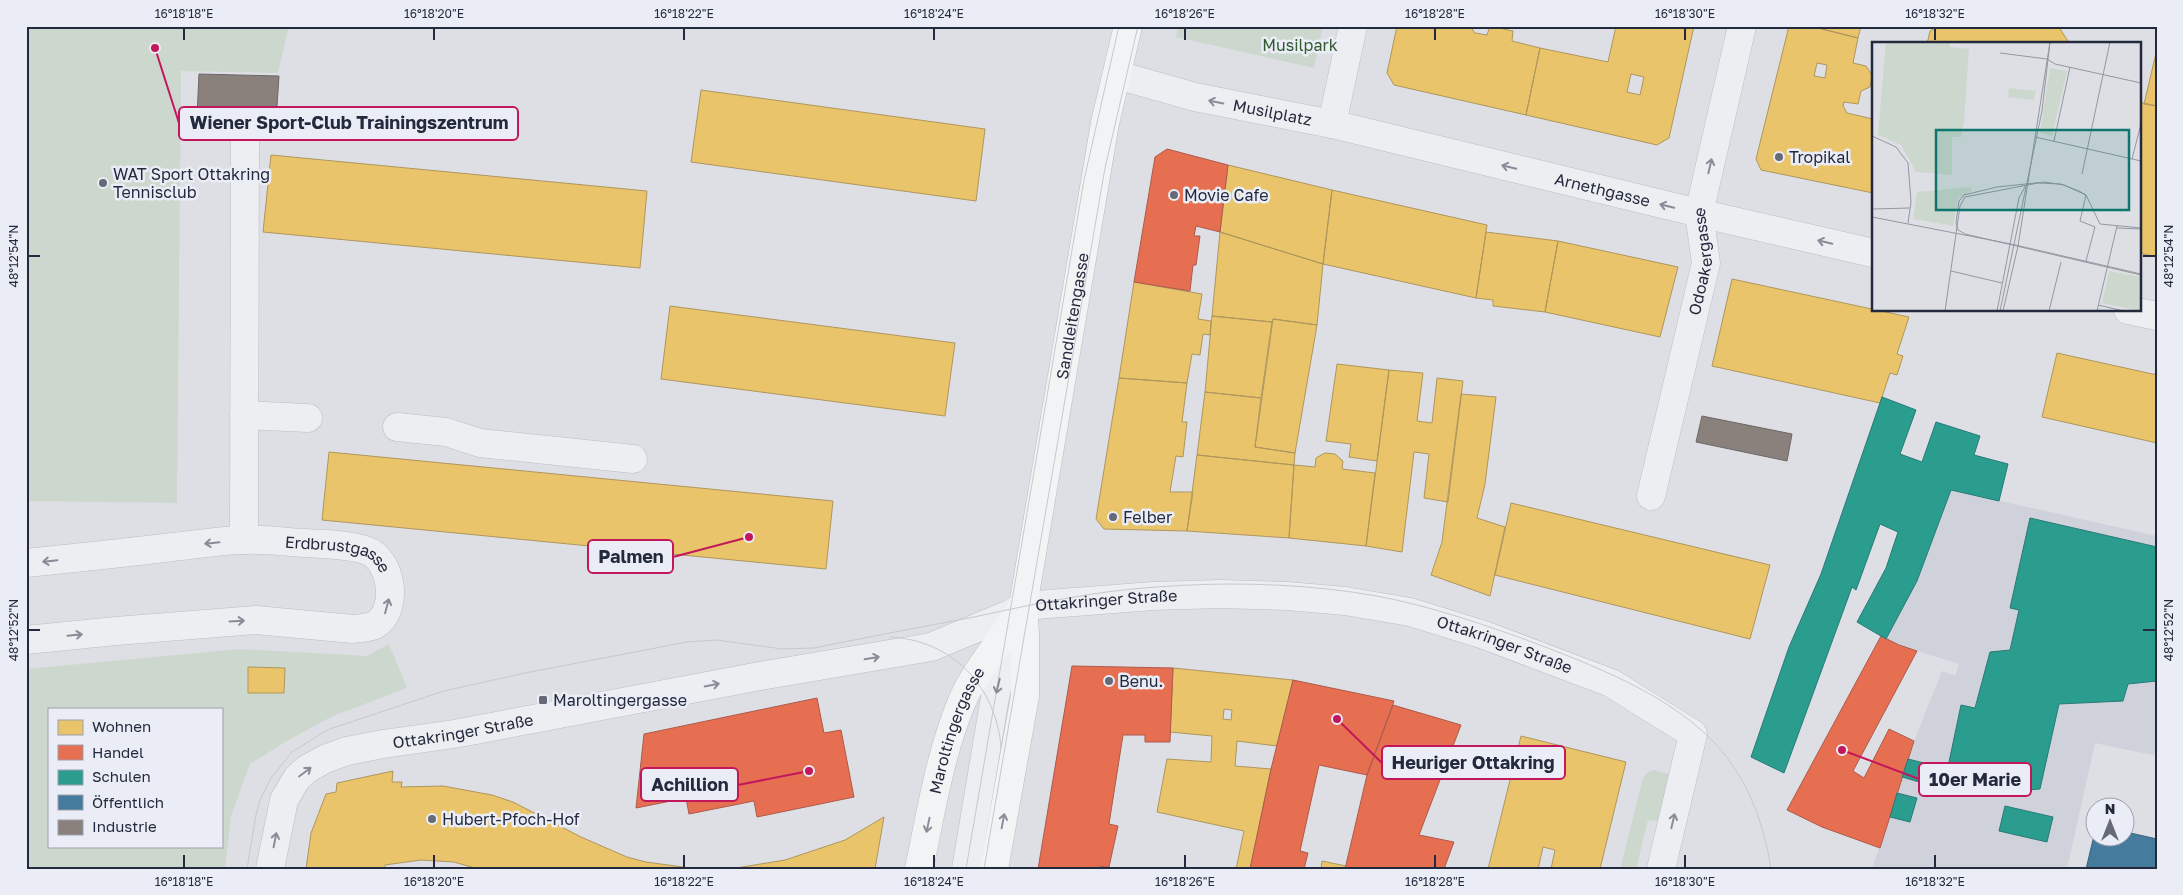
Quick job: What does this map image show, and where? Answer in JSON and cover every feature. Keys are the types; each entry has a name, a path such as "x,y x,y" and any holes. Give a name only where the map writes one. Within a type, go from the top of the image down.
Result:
{"main road":[{"name":"Sandleitengasse","path":"1023,606 1103,133 1128,26"},
{"name":"Maroltingergasse","path":"919,869 942,761 963,699 1023,606"},
{"path":"994,869 1025,696 1023,606"}],"street":[{"name":"Musilplatz","path":"1116,75 1195,98 1332,124 1354,26"},
{"name":"Odoakergasse","path":"1651,496 1706,263 1699,213 1742,26"},
{"name":"Arnethgasse","path":"1332,124 1699,213 1872,252"},
{"path":"244,540 245,134"},
{"path":"2133,311 2157,316"},
{"path":"244,415 308,418"},
{"path":"397,427 446,432 480,442 633,459"},
{"name":"Erdbrustgasse","path":"26,563 244,540 333,545 365,550 377,556 384,564 388,575 388,606 384,616 376,624 353,629 249,621 26,640"},
{"name":"Ottakringer Straße","path":"270,869 280,812 284,800 297,778 307,769 325,759 347,751 454,734 760,676 925,648 1010,614 1023,606 1153,596 1220,594 1287,596 1345,601 1410,612 1484,635 1611,683 1693,734 1661,869"},
{"name":"Maroltingergasse","path":"966,869 995,697 1012,633 1023,606"}],"shaded area":[{"path":"1951,490 2157,536 2157,756 2095,743 2067,869 1872,869 1914,741 1942,671 1955,676 1959,664 1886,639 1917,581"}],"green space":[{"name":"WAT Sport Ottakring Tennisclub","path":"26,26 289,26 278,73 181,71 177,503 26,501"},
{"name":"Musilpark","path":"1178,26 1323,26 1314,68 1176,37"},
{"path":"389,644 407,688 333,716 285,742 250,764 231,816 225,869 26,869 26,669 240,649 367,656"},
{"path":"1654,770 1672,775 1659,821 1648,820 1636,869 1620,869 1643,778 1648,772"}],"building: Wohnen":[{"path":"1397,26 1470,26 1475,33 1487,35 1490,26 1513,31 1512,41 1540,48 1526,115 1394,85 1387,73"},
{"path":"1616,26 1694,26 1669,138 1657,145 1526,115 1540,48 1608,62","holes":["1631,74 1644,77 1640,95 1627,92"]},
{"path":"1789,26 1810,26 1858,38 1853,63 1866,66 1872,75 1870,87 1861,91 1858,104 1844,102 1843,106 1847,113 1872,119 1872,193 1761,170 1756,159","holes":["1817,63 1827,65 1825,78 1814,76"]},
{"path":"1810,26 1861,26 1858,38"},
{"path":"1938,26 2058,26 2069,42 1927,42 1930,31"},
{"path":"2157,49 2157,106 2144,104"},
{"path":"701,90 985,129 976,201 691,162"},
{"path":"2140,102 2157,106 2157,257 2140,253"},
{"path":"271,155 647,191 640,268 263,232"},
{"path":"1228,165 1332,190 1323,264 1220,232"},
{"path":"1332,190 1487,225 1476,298 1323,264"},
{"path":"1220,232 1323,264 1317,325 1273,319 1272,322 1212,316"},
{"path":"1486,232 1558,241 1545,312 1493,306 1493,300 1476,298"},
{"path":"1558,241 1678,267 1660,337 1545,312"},
{"path":"1732,279 1872,309 1872,311 1909,317 1897,354 1903,356 1897,375 1890,373 1880,403 1712,366"},
{"path":"1134,282 1202,294 1198,319 1211,321 1210,335 1203,334 1200,355 1192,354 1187,383 1119,378"},
{"path":"670,306 955,343 945,416 661,379"},
{"path":"1212,316 1272,322 1261,398 1205,392"},
{"path":"1273,319 1317,325 1295,453 1255,447"},
{"path":"2057,353 2157,375 2157,443 2042,417"},
{"path":"1337,364 1389,370 1377,461 1349,457 1351,444 1326,441"},
{"path":"1389,370 1423,373 1417,421 1432,423 1437,378 1463,381 1448,502 1424,498 1429,454 1414,452 1402,552 1366,546"},
{"path":"1119,378 1187,383 1182,422 1187,422 1183,457 1176,456 1170,492 1193,492 1187,531 1104,529 1096,519"},
{"path":"1205,392 1261,398 1255,447 1295,453 1294,465 1197,455"},
{"path":"1461,394 1496,397 1485,484 1477,518 1505,527 1490,596 1431,575 1442,542"},
{"path":"329,452 833,501 826,569 322,520"},
{"path":"1325,453 1335,454 1343,461 1342,469 1375,473 1366,546 1289,538 1294,465 1315,467 1316,458"},
{"path":"1197,455 1294,465 1289,538 1187,531"},
{"path":"1511,503 1770,565 1750,639 1495,575"},
{"path":"248,667 285,668 284,693 248,693"},
{"path":"1173,668 1293,680 1277,746 1237,741 1235,766 1271,769 1250,869 1236,869 1244,831 1157,812 1167,759 1211,762 1212,736 1170,732","holes":["1224,709 1232,710 1231,720 1223,719"]},
{"path":"1521,736 1626,762 1600,869 1551,869 1555,850 1543,847 1538,869 1488,869"},
{"name":"Hubert-Pfoch-Hof","path":"393,771 392,782 402,782 401,787 443,786 492,795 513,802 581,837 627,857 646,862 690,868 736,868 785,860 845,840 884,817 875,869 478,869 454,862 421,860 385,865 385,869 306,869 311,833 326,794 336,792 337,783"},
{"path":"1322,861 1346,866 1345,869 1321,869"}],"building: Handel":[{"path":"1167,149 1228,165 1220,232 1196,226 1194,236 1200,236 1196,265 1193,265 1190,291 1134,282 1155,157"},
{"path":"1881,636 1917,651 1853,771 1864,778 1889,729 1914,741 1880,848 1822,827 1787,810"},
{"path":"1072,666 1173,668 1170,742 1145,742 1145,735 1123,735 1109,824 1118,826 1109,867 1096,866 1095,869 1038,869"},
{"path":"1293,680 1394,701 1367,775 1319,765 1300,851 1308,853 1304,869 1250,869 1271,769"},
{"path":"817,698 824,733 841,730 854,797 757,817 754,801 689,814 686,798 636,808 644,734"},
{"path":"1393,705 1461,725 1419,835 1454,842 1444,869 1345,869 1367,775"}],"building: Schulen":[{"path":"1882,397 1916,410 1900,454 1922,462 1936,422 1980,436 1974,455 2008,464 1999,501 1951,490 1917,581 1886,639 1857,622 1886,568 1898,532 1880,524 1856,590 1852,587 1784,773 1751,757 1789,647 1821,574"},
{"path":"2030,518 2157,547 2157,681 2128,684 2123,701 2059,704 2040,789 1999,792 1999,784 1967,767 1949,762 1961,705 1975,708 1990,652 2010,650 2019,610 2010,608"},
{"path":"1908,759 1924,763 1919,782 1902,777"},
{"path":"1897,793 1917,798 1910,822 1890,817"},
{"path":"2005,806 2053,817 2047,842 1999,831"}],"building: Öffentlich":[{"path":"2136,834 2157,839 2157,869 2086,869 2091,848 2136,848"}],"building: Industrie":[{"path":"199,74 279,76 276,121 197,117"},
{"path":"1702,416 1792,434 1787,461 1696,442"}],"tram line":[{"path":"966,869 1084,180 1119,26"},
{"path":"984,869 1105,168 1138,26"},
{"path":"247,869 260,800 271,778 292,752 327,730 444,691 525,673 687,642 716,640 783,649 814,648 1087,595 1133,589 1205,584 1279,585 1328,589 1374,595 1418,605 1461,617 1524,639 1630,683 1680,713 1702,730 1731,763 1748,791 1760,821 1771,869"},
{"path":"890,637 912,640 933,647 951,657 967,670 980,686 990,704 997,725 1001,747"}],"place":[{"name":"Wiener Sport-Club Trainingszentrum","path":"155,48"},
{"name":"Tropikal","path":"1779,157"},
{"name":"WAT Sport Ottakring Tennisclub","path":"103,183"},
{"name":"Movie Cafe","path":"1174,195"},
{"name":"Felber","path":"1113,517"},
{"name":"Palmen","path":"749,537"},
{"name":"Benu.","path":"1109,681"},
{"name":"Maroltingergasse","path":"543,700"},
{"name":"Heuriger Ottakring","path":"1337,719"},
{"name":"10er Marie","path":"1842,750"},
{"name":"Achillion","path":"809,771"},
{"name":"Hubert-Pfoch-Hof","path":"432,819"}]}
